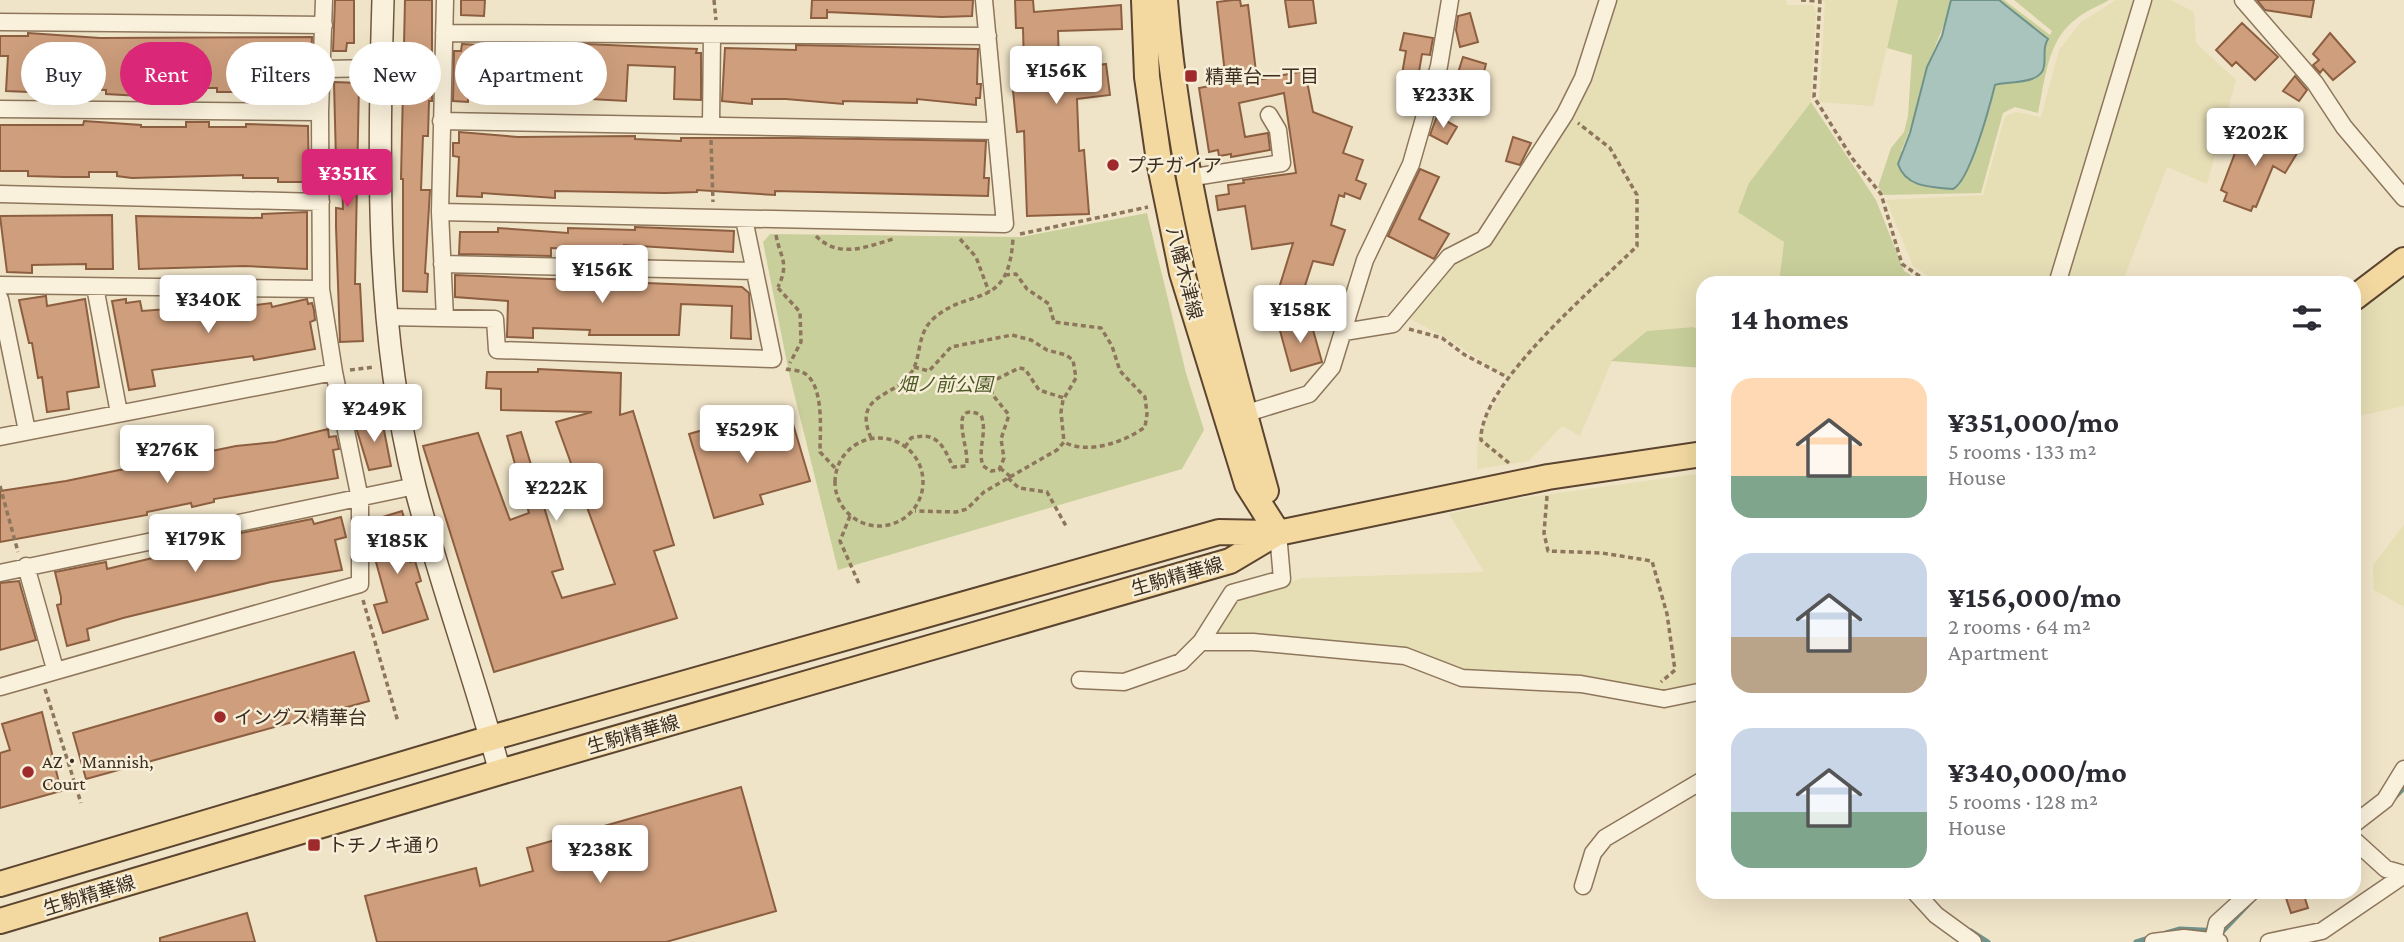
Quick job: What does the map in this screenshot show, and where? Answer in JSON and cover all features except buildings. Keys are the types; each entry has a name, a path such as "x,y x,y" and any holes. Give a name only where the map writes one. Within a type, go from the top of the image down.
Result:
{"main road":[{"name":"八幡木津線","path":"1144,0 1147,77 1155,137 1182,273 1247,484 1278,533"},
{"name":"八幡木津線","path":"1165,0 1171,78 1188,178 1244,414 1278,533"},
{"path":"2361,293 2404,260"},
{"path":"1278,533 1539,478 1696,455"},
{"name":"生駒精華線","path":"0,884 491,738 1219,532 1278,533"},
{"name":"生駒精華線","path":"0,921 500,772 1230,561 1278,533"}],"street":[{"path":"324,0 324,42"},
{"path":"382,42 383,0"},
{"path":"444,318 440,121 445,0"},
{"path":"440,212 1005,224 984,0"},
{"path":"1244,414 1309,394 1332,367 1365,260 1411,164 1439,66 1450,0"},
{"path":"1344,332 1393,324 1449,257 1484,239 1565,114 1583,78 1608,0"},
{"path":"2059,276 2143,0"},
{"path":"2243,0 2315,83 2344,127 2404,198"},
{"path":"0,22 324,25"},
{"path":"444,33 988,36"},
{"path":"711,125 712,35"},
{"path":"0,687 48,671 360,584 360,499 334,372 321,289 320,105"},
{"path":"381,105 381,200 386,317 415,486 500,772"},
{"path":"0,109 320,112"},
{"path":"1188,178 1282,163 1278,130 1269,115"},
{"path":"440,121 995,131"},
{"path":"0,194 321,202"},
{"path":"386,317 495,319 497,350 773,359 744,219"},
{"path":"442,264 755,271"},
{"path":"0,285 321,289"},
{"path":"95,287 119,413"},
{"path":"0,299 27,431"},
{"path":"0,437 334,372"},
{"path":"0,573 415,486"},
{"path":"1080,680 1124,682 1181,662 1201,642 1232,593 1282,579 1278,533"},
{"path":"26,566 48,671"},
{"path":"1201,642 1253,642 1405,656 1462,678 1581,684 1664,699 1696,692"},
{"path":"2361,819 2385,800 2404,769"},
{"path":"1583,886 1593,852 1605,838 1696,784"},
{"path":"2361,847 2386,869 2404,875"},
{"path":"2269,942 2322,931 2404,875"},
{"path":"1921,899 1936,915 1973,942"},
{"path":"2153,942 2184,938 2216,942 2217,923 2243,899"}],"path":[{"path":"1801,0 1820,1 1814,97 1852,158 1881,194 1902,264 1919,276"},
{"path":"1565,114 1610,148 1637,195 1637,246 1507,377 1480,428 1481,440 1539,478 1548,551 1602,553 1652,561 1667,614 1675,670 1642,696"},
{"path":"711,125 715,165 711,218"},
{"path":"1020,234 1152,206"},
{"path":"769,291 778,288 784,274 784,258 772,219"},
{"path":"812,232 831,247 850,251 899,237"},
{"path":"953,233 976,257 989,292"},
{"path":"871,438 867,419 871,402 902,382 914,367 920,339 933,319 989,292 1005,275 1013,234"},
{"path":"1005,275 1016,274 1027,289 1045,300 1054,322 1101,328 1112,346 1120,371 1145,397 1145,427 1135,434 1086,448 1064,442"},
{"path":"778,288 800,312 803,331 801,342 785,370 801,372 809,377 822,411 820,452 836,469"},
{"path":"1393,324 1442,338 1465,355 1507,377"},
{"path":"914,367 929,371 942,355 957,345 989,342 1012,335 1024,337 1073,360 1076,378 1064,398 1064,442 1057,450 984,492 967,509 956,512 915,511"},
{"path":"334,372 379,366"},
{"path":"1000,468 1004,458 1001,439 1009,415 992,394 993,381 1020,368 1025,369 1039,390 1064,398"},
{"path":"905,447 911,438 931,436 939,440 953,467 966,466 968,455 961,419 965,414 974,412 981,415 985,424 980,457 983,466 990,471 1000,468"},
{"path":"871,438 881,438 905,447 917,458 923,474 921,494 915,511 902,522 888,527 872,526 850,516 842,508 835,490 836,469 853,446 871,438"},
{"path":"1000,468 1019,488 1047,492 1066,526"},
{"path":"0,486 20,557 26,566"},
{"path":"850,516 840,541 859,586"},
{"path":"360,584 398,722"},
{"path":"48,671 81,803"}],"shaded area":[{"path":"1613,0 1785,0 1788,5 1813,5 1816,13 1811,102 1749,183 1784,242 1780,276 1696,276 1696,328 1647,331 1612,361 1580,436 1562,426 1529,461 1477,469 1478,434 1509,379 1445,337 1406,317 1443,268 1490,236 1565,120"},
{"path":"1822,0 1898,0 1873,106 1819,102 1825,3"},
{"path":"2116,0 2138,0 2053,276 1928,276 1913,266 1886,200 1983,195 2005,116 2016,112 2041,117 2059,50 2081,22"},
{"path":"2148,0 2171,0 2194,12 2196,43 2236,80 2207,184 2167,167 2125,276 2064,276"},
{"path":"2404,273 2404,406 2361,415 2361,306"},
{"path":"1696,474 1696,683 1666,694 1470,673 1429,657 1395,649 1329,647 1266,635 1234,637 1216,634 1236,598 1303,578 1484,572 1449,514 1508,500"},
{"path":"2404,525 2404,607 2374,590 2373,565"}],"green space":[{"path":"1898,0 1951,0 1901,151 1959,186 1990,108 1995,84 2026,81 2044,66 2044,50 2048,38 1999,0 2004,0 2050,35 2052,31 2014,0 2109,0 2080,16 2059,38 2045,75 2038,113 2015,107 2003,113 1981,193 1884,195 1878,187 1891,148 1904,132 1908,116 1912,55 1887,48"},
{"path":"1811,102 1876,200 1904,271 1911,275 1780,276 1784,242 1738,212 1749,183"},
{"name":"畑ノ前公園","path":"1147,213 1186,373 1204,430 1182,469 838,570 789,373 763,242 770,234 1021,237"},
{"path":"1696,328 1696,367 1611,361 1647,331"}],"water":[{"path":"1951,0 1999,0 2048,39 2042,72 2024,81 1995,85 1972,158 1966,172 1953,189 1928,187 1913,182 1898,164 1910,133 1927,67 1942,36"}],"waterway":[{"path":"2393,799 2404,788"},
{"path":"2166,933 2180,929 2223,931 2253,899"},
{"path":"1971,931 1988,942"},
{"path":"2136,942 2149,938"}],"place":[{"name":"精華台一丁目","path":"1191,76"},
{"name":"プチガイア","path":"1113,165"},
{"name":"イングス精華台","path":"220,717"},
{"name":"AZ・Mannish, Court","path":"28,772"},
{"name":"トチノキ通り","path":"314,845"}]}
